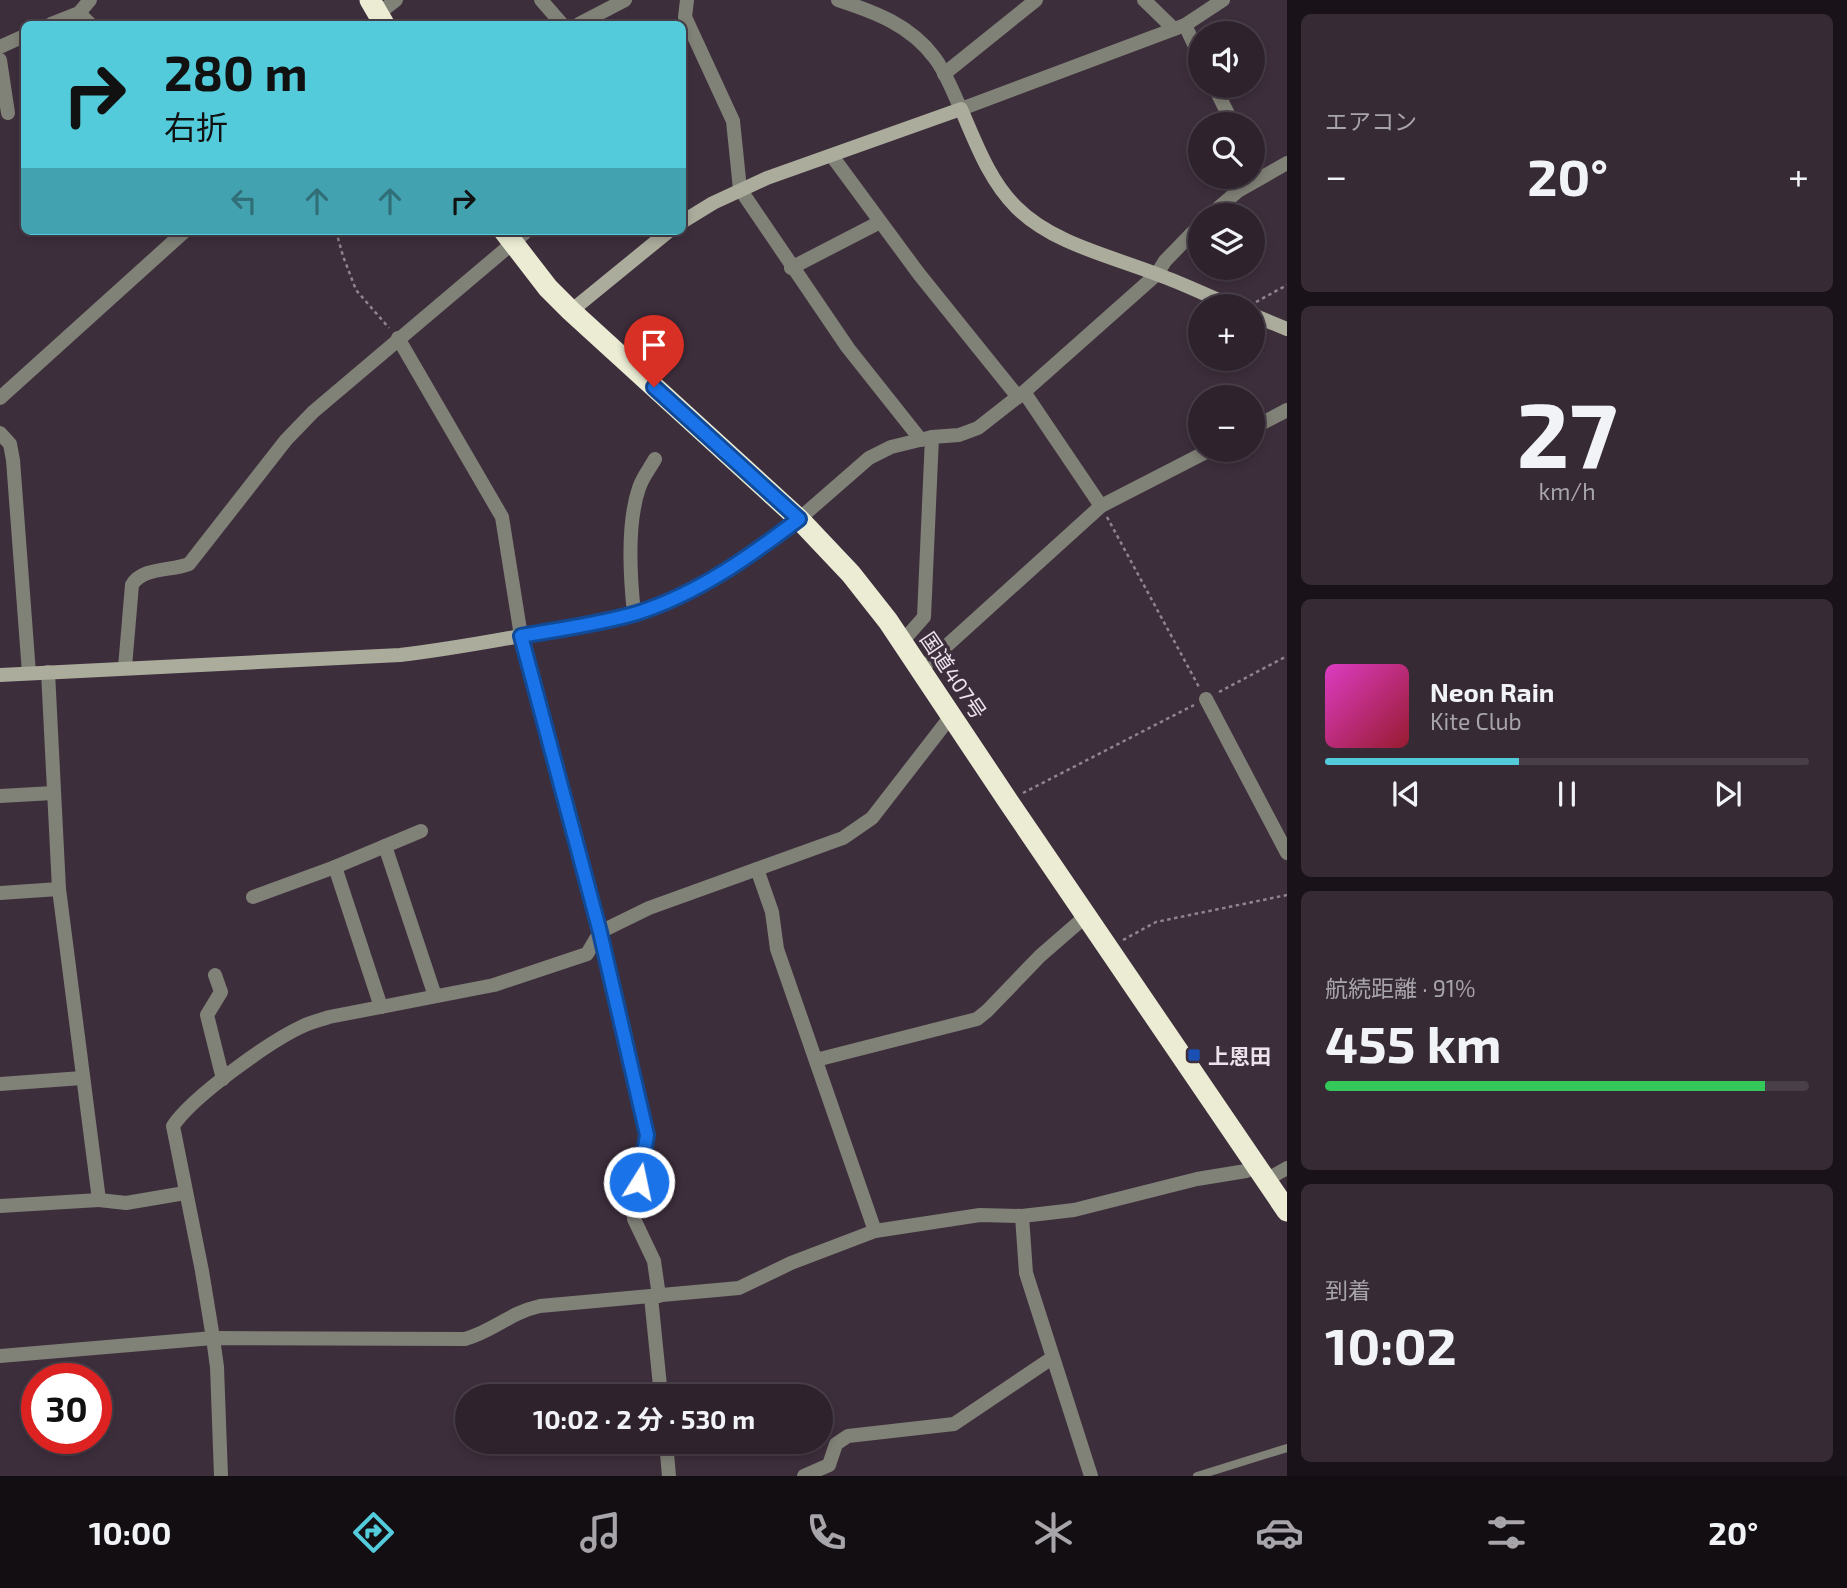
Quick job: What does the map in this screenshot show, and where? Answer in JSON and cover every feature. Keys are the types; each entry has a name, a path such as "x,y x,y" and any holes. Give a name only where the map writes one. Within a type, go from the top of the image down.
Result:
{"highway":[{"name":"国道407号","path":"514,235 548,288 571,312 799,519 851,574 921,669 1287,1211"}],"street":[{"path":"59,21 79,13 90,0"},
{"path":"377,13 396,0"},
{"path":"541,0 559,21"},
{"path":"585,21 625,0"},
{"path":"687,0 685,17 733,121 740,190 848,348 926,438 924,617 902,642"},
{"path":"838,0 876,12 904,28 936,58 995,179 1015,206 1031,220 1061,238 1204,294"},
{"path":"944,74 1035,0"},
{"path":"1144,0 1179,27 1188,40"},
{"path":"686,219 713,202 768,178 961,110 1179,27 1216,2"},
{"path":"79,13 87,21"},
{"path":"0,47 21,37"},
{"path":"0,60 2,89 8,113"},
{"path":"832,156 919,274 1021,395 1101,506"},
{"path":"1265,169 1287,163"},
{"path":"1224,203 1240,189"},
{"path":"791,268 880,222"},
{"path":"0,398 181,235"},
{"path":"125,667 132,585 135,579 141,575 181,568 189,564 286,440 304,421 514,235"},
{"path":"571,312 665,235"},
{"path":"0,675 400,654 449,649 634,613 675,598 710,581 799,519 869,458 891,447 926,438 959,435 978,428 1021,395 1157,274 1165,261 1188,237"},
{"path":"1265,320 1287,329"},
{"path":"398,338 502,517 521,636 600,932 647,1135 634,1219 654,1261 660,1384"},
{"path":"1265,422 1287,410"},
{"path":"0,433 10,444 13,460 29,673"},
{"path":"634,613 631,589 632,527 639,486 655,459"},
{"path":"921,669 1101,506 1188,461"},
{"path":"47,672 59,889 99,1200"},
{"path":"1206,699 1287,853"},
{"path":"221,1476 217,1367 202,1271 173,1126 180,1116 223,1079 277,1041 304,1026 330,1017 494,985 586,954 600,932 649,908 843,838 872,818 951,716"},
{"path":"0,796 53,793"},
{"path":"253,897 421,831"},
{"path":"385,846 435,996"},
{"path":"335,867 381,1007"},
{"path":"757,869 772,912 777,948 875,1231"},
{"path":"0,893 59,889"},
{"path":"816,1059 976,1019 1040,956 1086,916"},
{"path":"215,975 220,992 206,1015 223,1079"},
{"path":"0,1084 82,1079"},
{"path":"0,1356 213,1338 465,1339 480,1335 520,1310 540,1306 739,1287 791,1263 875,1231 981,1215 1021,1216 1074,1210 1197,1179 1287,1168"},
{"path":"0,1206 99,1200 126,1203 185,1193"},
{"path":"1021,1216 1026,1273 1091,1476"},
{"path":"804,1476 829,1465 836,1444 848,1436 954,1424 1052,1358"},
{"path":"667,1454 669,1476"}],"lane":[{"path":"1197,1476 1287,1448"}],"path":[{"path":"337,235 356,290 398,338"},
{"path":"1265,297 1287,285"},
{"path":"1101,506 1206,699"},
{"path":"1008,801 1287,656"},
{"path":"1108,949 1156,922 1287,895"}],"place":[{"name":"上恩田","path":"1194,1055"}],"route":[{"path":"639,1182 647,1135 600,932 521,636 637,612 675,598 710,581 799,519 654,387"}]}
